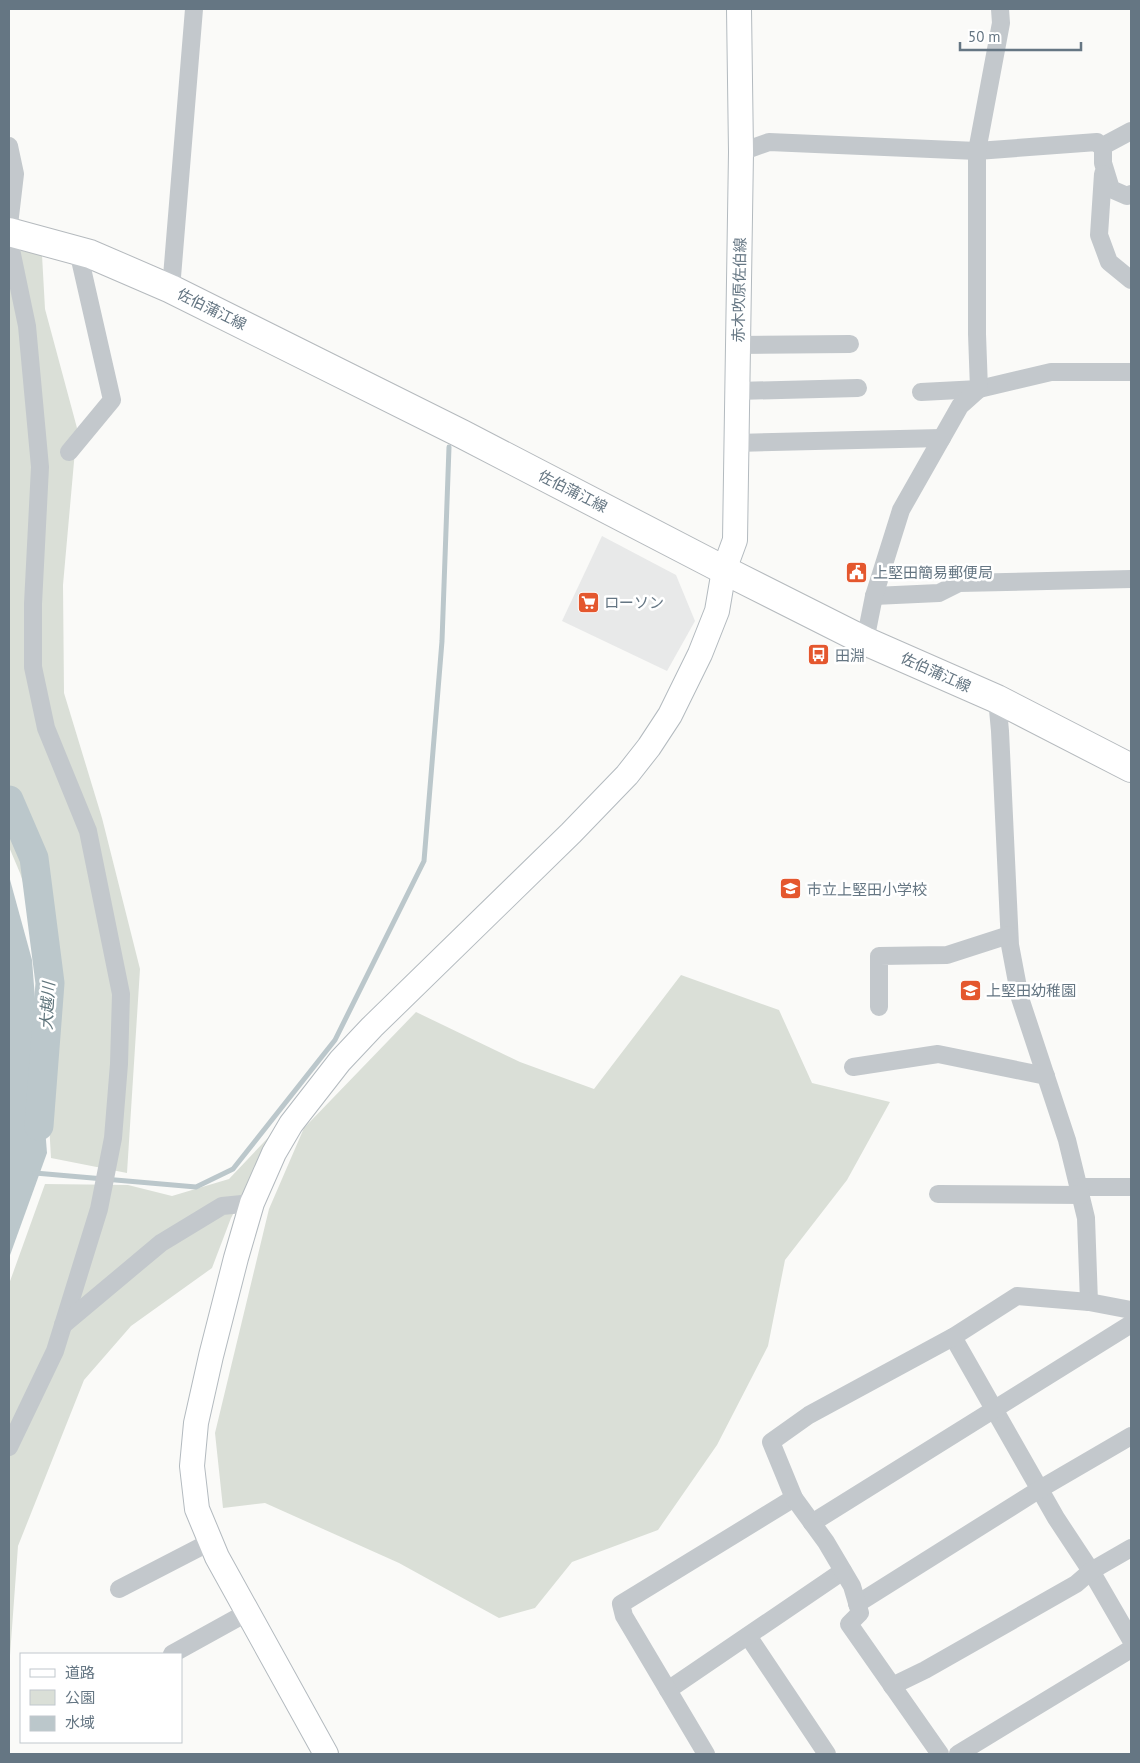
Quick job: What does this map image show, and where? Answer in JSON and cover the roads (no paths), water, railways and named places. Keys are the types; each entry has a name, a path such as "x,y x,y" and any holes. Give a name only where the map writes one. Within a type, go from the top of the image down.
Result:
{"main road":[{"name":"佐伯蒲江線","path":"9,232 90,254 171,289 457,432 865,641 996,699 1131,768"}],"street":[{"path":"171,289 194,9"},
{"name":"赤木吹原佐伯線","path":"326,1754 217,1557 196,1509 192,1466 196,1430 210,1356 252,1202 274,1153 291,1124 340,1061 372,1027 559,845 627,775 649,747 670,715 700,654 716,611 724,570 735,540 741,152 739,9"},
{"path":"979,389 977,334 977,151 1001,23 1000,9"},
{"path":"1131,131 1102,155 1099,235 1109,262 1131,280"},
{"path":"741,152 769,142 977,151 1097,142 1111,189 1127,196 1131,194"},
{"path":"9,146 15,174 9,225"},
{"path":"9,240 27,326 40,467 33,667 46,728 88,832 121,994 114,1138 99,1209 54,1351 9,1447"},
{"path":"70,452 112,400 78,251"},
{"path":"738,345 850,344"},
{"path":"921,392 979,389 1051,372 1131,372"},
{"path":"737,391 858,388"},
{"path":"865,641 874,596 901,510 960,406 979,389"},
{"path":"736,443 942,438"},
{"path":"874,596 939,593 959,583 1131,579"},
{"path":"996,699 1000,731 1010,934 1020,998 1067,1140 1086,1218 1089,1302"},
{"path":"879,1007 879,956 947,955 1010,934"},
{"path":"853,1067 938,1054 1046,1076"},
{"path":"938,1194 1080,1191 1131,1187"},
{"path":"63,1325 161,1243 222,1206 252,1202"},
{"path":"940,1754 849,1624 860,1613 852,1586 826,1542 794,1498 771,1442 809,1415 953,1337 1017,1296 1089,1302 1131,1310"},
{"path":"812,1523 1131,1324"},
{"path":"953,1337 1056,1518 1091,1571 1131,1640"},
{"path":"857,1604 1040,1489 1131,1436"},
{"path":"706,1754 624,1616 621,1604 794,1498"},
{"path":"120,1589 210,1542"},
{"path":"892,1686 925,1670 1068,1589 1091,1571 1131,1548"},
{"path":"668,1690 843,1571"},
{"path":"174,1653 248,1612"},
{"path":"748,1636 828,1754"},
{"path":"958,1754 1131,1649"}],"water":[{"path":"9,876 32,960 47,1153 9,1258"}],"waterway":[{"path":"35,1173 196,1187 233,1169 335,1040 424,861 442,641 449,447"},
{"name":"大越川","path":"9,800 34,858 50,983 39,1126"}],"place":[{"name":"上堅田簡易郵便局","path":"857,572"},
{"name":"ローソン","path":"588,602"},
{"name":"田淵","path":"819,655"},
{"name":"市立上堅田小学校","path":"791,889"},
{"name":"上堅田幼稚園","path":"970,990"}]}
